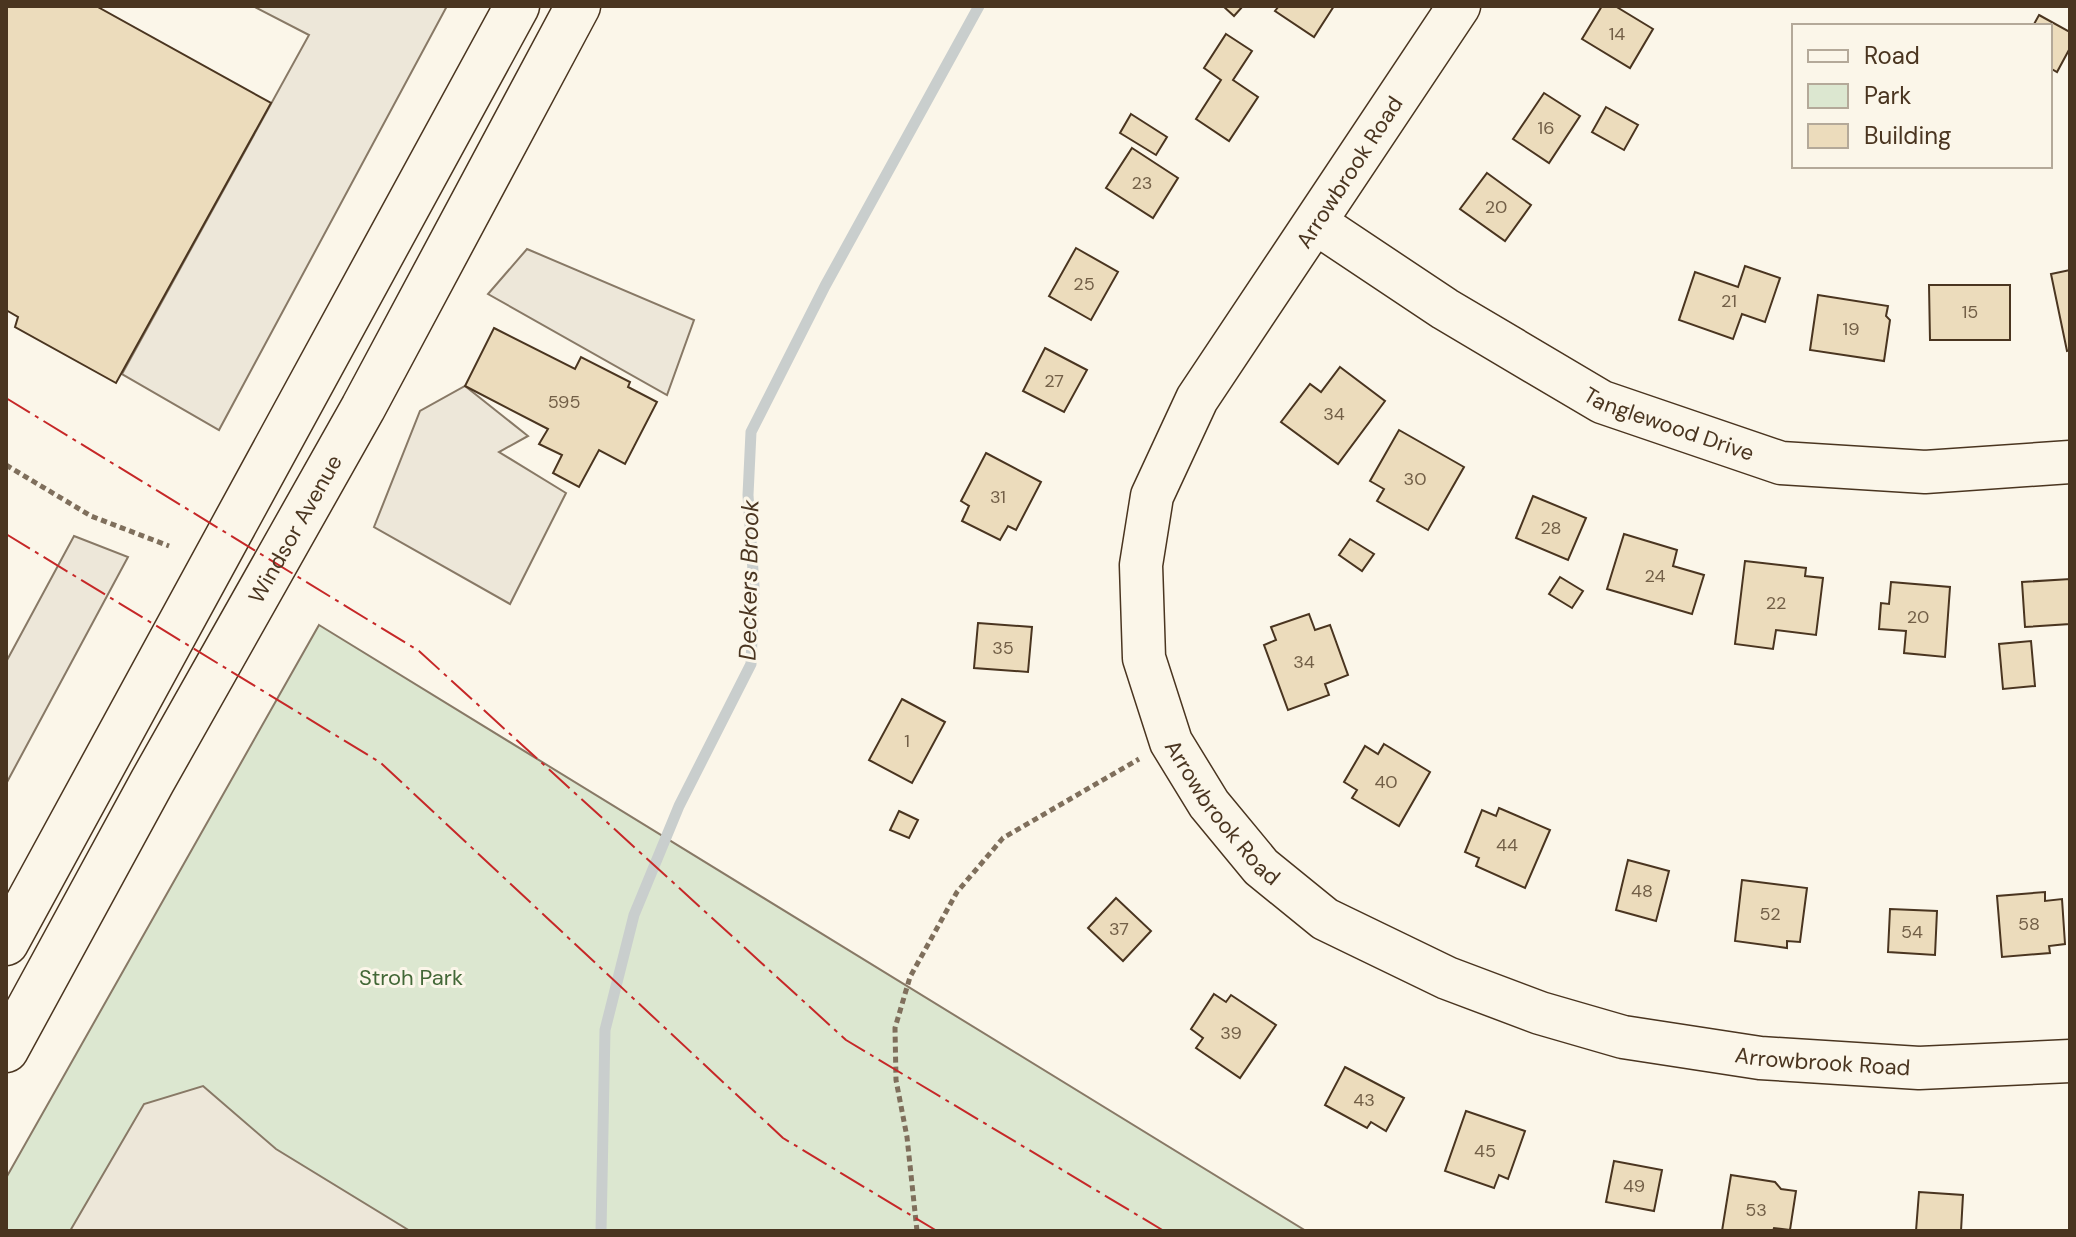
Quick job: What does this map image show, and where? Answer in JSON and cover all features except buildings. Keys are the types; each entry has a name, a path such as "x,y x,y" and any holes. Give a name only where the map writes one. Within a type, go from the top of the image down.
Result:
{"main road":[{"path":"6,943 517,6"},
{"name":"Windsor Avenue","path":"6,1050 152,782 318,489 578,6"},
{"path":"429,166 472,203"},
{"path":"6,958 45,980"}],"street":[{"name":"Arrowbrook Road","path":"1459,6 1197,399 1152,496 1141,565 1144,658 1171,742 1209,804 1261,867 1325,919 1447,978 1540,1013 1623,1037 1760,1058 1919,1068 2069,1069"},
{"name":"Tanglewood Drive","path":"1316,223 1445,309 1602,402 1781,463 1925,472 2070,462"}],"path":[{"path":"6,465 91,516 169,546"},
{"path":"917,1231 895,1054 895,1028 910,977 957,892 1003,838 1171,742"}],"green space":[{"name":"Stroh Park","path":"319,625 1306,1231 6,1231 6,1178"}],"shaded area":[{"path":"253,6 447,6 219,430 122,374 309,35"},
{"path":"527,249 694,320 667,395 488,294"},
{"path":"465,386 528,436 499,452 566,493 510,604 374,527 420,411"},
{"path":"74,536 128,557 6,784 6,662"},
{"path":"203,1086 276,1149 410,1231 70,1231 144,1104"}],"waterway":[{"name":"Deckers Brook","path":"601,1231 605,1030 634,915 679,806 751,664 754,586 748,495 751,432 825,286 979,6"}],"power":[{"path":"6,398 419,651 846,1040 1164,1231"},
{"path":"6,534 381,763 783,1138 937,1231"}]}
